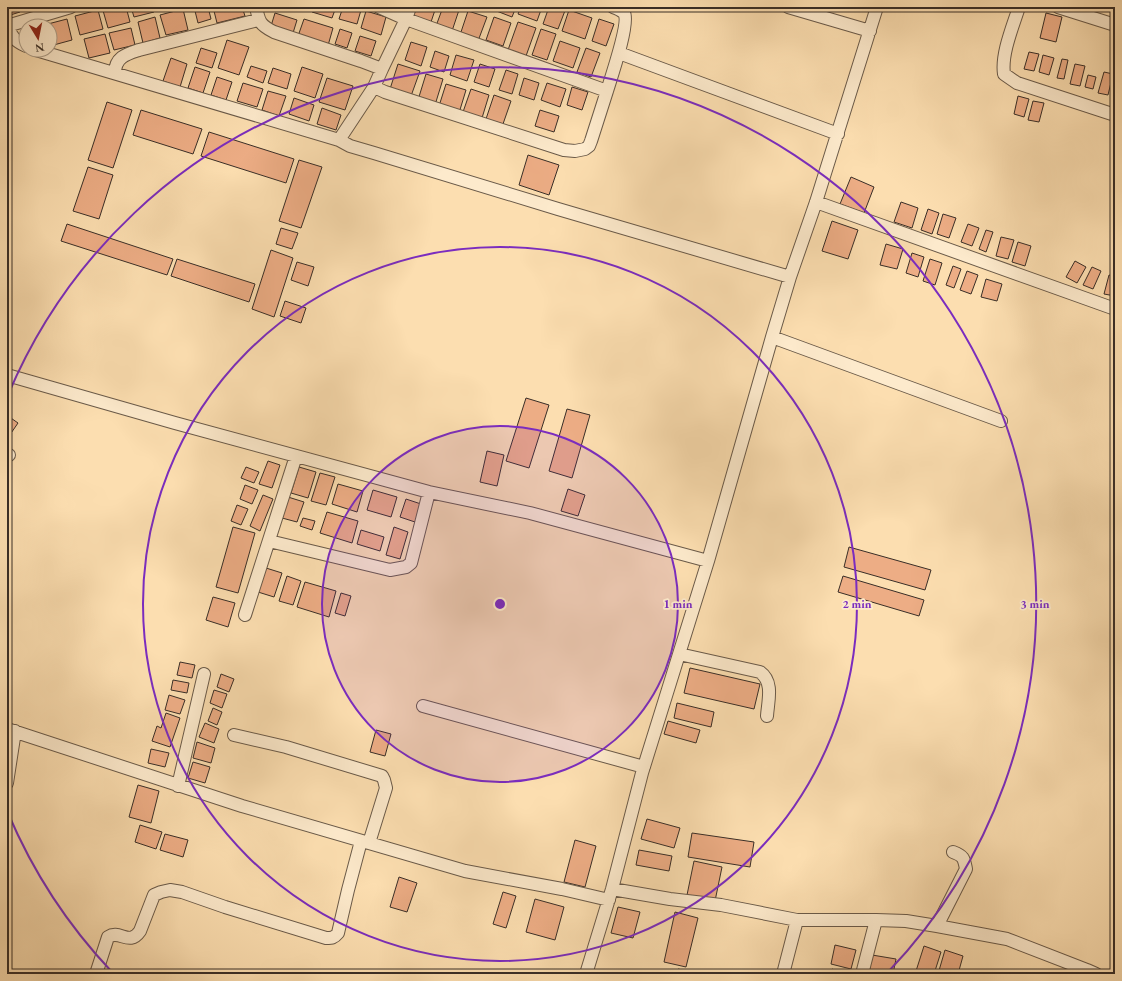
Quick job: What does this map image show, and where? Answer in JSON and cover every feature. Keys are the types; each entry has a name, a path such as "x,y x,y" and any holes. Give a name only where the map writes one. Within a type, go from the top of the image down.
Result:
{"street":[{"path":"18,42 12,36 7,26 72,7"},
{"path":"256,7 258,20 265,28 382,69"},
{"path":"379,7 406,19 607,90"},
{"path":"340,140 374,87 406,19 410,7"},
{"path":"374,87 385,92 564,150 575,151 585,149 591,141 619,53 626,20 624,13 613,7"},
{"path":"788,7 870,31"},
{"path":"586,974 611,895 644,767 708,561 790,277 838,134 877,7"},
{"path":"1019,7 1004,56 1004,74 1017,82 1115,115"},
{"path":"1058,7 1115,26"},
{"path":"115,73 115,66 119,60 127,54 258,20"},
{"path":"619,53 838,134"},
{"path":"58,56 340,140 350,146 790,277"},
{"path":"816,202 1115,309"},
{"path":"772,337 1001,421"},
{"path":"7,376 429,492 530,513 708,561"},
{"path":"245,615 296,456"},
{"path":"269,541 390,570 406,567 411,563 429,492"},
{"path":"679,654 760,672 765,675 768,680 769,689 767,716"},
{"path":"178,786 204,674"},
{"path":"423,706 644,767"},
{"path":"7,783 11,730 242,806 465,871 562,889 611,895 722,904 797,920 906,921 937,926 1007,939 1090,972"},
{"path":"96,974 108,937 115,935 133,938 137,935 154,895 170,890 182,892 225,907 326,938 335,937 338,933 348,890 386,788 382,776 286,747 234,735"},
{"path":"937,926 966,869 964,859 960,854 953,852"},
{"path":"783,974 797,920"},
{"path":"862,974 876,920"}],"building":[{"path":"7,7 19,7 20,12 7,16"},
{"path":"26,7 41,7 27,11"},
{"path":"102,7 126,7 130,22 108,28"},
{"path":"131,7 153,7 154,12 134,17"},
{"path":"194,7 208,7 211,19 198,23"},
{"path":"213,7 242,7 245,16 217,23"},
{"path":"313,7 336,7 332,18 312,12"},
{"path":"343,7 354,7 361,10 357,24 339,19"},
{"path":"413,7 436,7 431,22 411,15"},
{"path":"443,7 460,7 452,31 436,26"},
{"path":"495,7 516,7 512,17 494,10"},
{"path":"521,7 542,7 537,21 518,14"},
{"path":"549,7 566,8 558,29 543,24"},
{"path":"183,9 188,30 166,35 160,15"},
{"path":"98,10 103,29 80,35 75,16"},
{"path":"569,10 592,18 585,39 562,31"},
{"path":"366,11 386,17 381,35 361,28"},
{"path":"468,11 487,17 478,41 460,35"},
{"path":"275,13 297,20 293,33 271,26"},
{"path":"1046,13 1062,17 1056,42 1040,38"},
{"path":"155,17 160,38 143,43 138,22"},
{"path":"494,17 511,23 503,46 486,40"},
{"path":"67,19 72,40 58,44 58,21"},
{"path":"304,19 333,28 327,49 297,39"},
{"path":"599,19 614,24 606,46 592,41"},
{"path":"518,22 536,28 526,56 508,50"},
{"path":"131,28 135,45 114,50 109,33"},
{"path":"340,29 352,33 347,48 335,44"},
{"path":"541,29 556,34 547,60 532,55"},
{"path":"105,34 110,53 89,58 84,39"},
{"path":"360,36 376,41 371,56 355,51"},
{"path":"227,40 249,47 239,75 218,68"},
{"path":"560,41 580,48 573,68 553,61"},
{"path":"411,42 427,47 421,66 405,60"},
{"path":"201,48 217,53 212,68 196,63"},
{"path":"586,48 600,53 591,77 577,72"},
{"path":"435,51 449,56 444,72 430,67"},
{"path":"1029,52 1039,54 1034,71 1024,69"},
{"path":"456,55 474,60 467,81 450,75"},
{"path":"1043,55 1054,58 1049,75 1039,72"},
{"path":"171,58 187,64 180,87 163,81"},
{"path":"1062,59 1068,60 1064,79 1057,78"},
{"path":"398,64 420,71 411,96 390,89"},
{"path":"480,64 495,69 489,87 474,82"},
{"path":"1075,64 1085,66 1080,86 1070,84"},
{"path":"251,66 267,71 263,83 247,77"},
{"path":"195,67 210,72 203,93 188,88"},
{"path":"302,67 323,74 315,98 294,91"},
{"path":"273,68 291,74 287,89 268,83"},
{"path":"506,70 518,74 512,94 499,90"},
{"path":"1104,72 1113,74 1108,95 1098,93"},
{"path":"426,74 443,79 435,105 418,100"},
{"path":"1088,75 1096,77 1093,89 1085,87"},
{"path":"217,77 232,82 226,100 211,95"},
{"path":"327,78 353,86 345,110 319,102"},
{"path":"524,78 539,83 534,100 519,95"},
{"path":"243,83 263,89 257,107 237,101"},
{"path":"547,83 566,89 560,107 541,100"},
{"path":"446,84 466,90 459,113 439,106"},
{"path":"572,87 588,92 582,110 567,105"},
{"path":"471,89 489,95 482,118 463,112"},
{"path":"268,91 286,96 279,116 262,110"},
{"path":"494,95 511,101 503,124 486,119"},
{"path":"1018,96 1029,99 1024,117 1014,114"},
{"path":"294,98 314,105 309,121 289,114"},
{"path":"1033,101 1044,103 1039,122 1028,120"},
{"path":"107,102 132,110 113,168 88,160"},
{"path":"322,108 341,115 336,130 317,124"},
{"path":"141,110 202,129 193,154 133,135"},
{"path":"540,110 559,116 554,132 535,126"},
{"path":"209,132 294,159 286,183 201,156"},
{"path":"528,155 559,165 549,195 519,185"},
{"path":"299,160 322,167 301,228 279,221"},
{"path":"88,167 113,175 99,219 73,211"},
{"path":"851,177 874,187 864,213 840,204"},
{"path":"901,202 918,208 912,228 894,222"},
{"path":"928,209 939,213 932,234 921,230"},
{"path":"943,214 956,218 949,238 937,234"},
{"path":"832,221 858,230 848,259 822,251"},
{"path":"67,224 173,259 167,275 61,241"},
{"path":"968,224 979,228 972,246 961,242"},
{"path":"281,228 298,233 292,249 276,244"},
{"path":"986,230 993,232 986,252 979,249"},
{"path":"1001,237 1014,240 1008,259 996,256"},
{"path":"1018,242 1031,246 1025,266 1012,262"},
{"path":"886,244 903,249 897,269 880,265"},
{"path":"271,250 293,258 274,317 252,309"},
{"path":"912,253 924,257 918,277 906,273"},
{"path":"177,259 255,284 249,302 171,276"},
{"path":"930,259 942,263 935,285 923,281"},
{"path":"1075,261 1086,267 1077,283 1066,277"},
{"path":"297,262 314,267 308,286 291,280"},
{"path":"953,266 961,269 954,288 946,285"},
{"path":"1092,267 1101,271 1093,289 1083,285"},
{"path":"967,271 978,275 971,294 960,290"},
{"path":"1109,275 1115,276 1115,296 1104,294"},
{"path":"986,279 1002,284 997,301 981,297"},
{"path":"285,301 306,308 301,323 280,316"},
{"path":"526,398 549,405 529,468 506,461"},
{"path":"567,409 590,415 572,478 549,471"},
{"path":"8,416 18,423 7,439 7,417"},
{"path":"487,451 504,455 497,486 480,482"},
{"path":"268,461 280,465 272,488 259,484"},
{"path":"246,467 259,472 254,483 241,478"},
{"path":"299,467 316,472 308,498 291,493"},
{"path":"320,473 335,477 326,505 311,501"},
{"path":"338,484 363,491 357,512 332,504"},
{"path":"245,485 258,490 252,504 240,499"},
{"path":"568,489 585,495 578,516 561,511"},
{"path":"373,490 397,497 391,517 367,510"},
{"path":"263,495 273,499 260,531 250,526"},
{"path":"288,497 304,502 297,522 282,518"},
{"path":"406,499 421,504 415,522 400,517"},
{"path":"237,505 248,509 241,525 231,521"},
{"path":"327,512 358,521 352,543 320,533"},
{"path":"303,518 315,521 312,530 300,526"},
{"path":"233,527 255,533 238,593 216,587"},
{"path":"394,527 408,532 400,559 386,555"},
{"path":"361,530 384,537 380,551 357,544"},
{"path":"849,547 931,570 925,590 844,567"},
{"path":"266,568 282,573 274,597 258,592"},
{"path":"287,576 301,581 293,605 279,601"},
{"path":"843,576 924,600 919,616 838,592"},
{"path":"305,582 336,591 329,617 297,607"},
{"path":"341,593 351,596 345,616 335,613"},
{"path":"213,597 235,603 228,627 206,620"},
{"path":"180,662 195,665 192,678 177,675"},
{"path":"690,668 760,684 754,709 684,693"},
{"path":"221,674 234,679 229,692 217,687"},
{"path":"173,680 189,683 187,693 171,690"},
{"path":"214,690 227,694 222,708 210,703"},
{"path":"169,695 185,700 180,714 165,710"},
{"path":"677,703 714,712 711,727 674,718"},
{"path":"213,708 222,712 217,725 208,721"},
{"path":"166,713 180,718 170,747 152,741 157,726 161,728"},
{"path":"668,721 700,730 696,743 664,734"},
{"path":"205,723 219,729 214,743 199,737"},
{"path":"376,730 391,734 385,756 370,752"},
{"path":"197,742 215,748 211,763 193,758"},
{"path":"151,749 169,753 165,767 148,763"},
{"path":"193,762 210,767 205,783 188,778"},
{"path":"138,785 159,791 151,823 129,817"},
{"path":"647,819 680,828 674,848 641,839"},
{"path":"140,825 162,832 156,849 135,842"},
{"path":"692,833 754,842 750,867 688,857"},
{"path":"165,834 188,840 183,857 160,850"},
{"path":"575,840 596,846 585,887 564,882"},
{"path":"639,850 672,856 669,871 636,865"},
{"path":"694,861 722,867 715,901 687,895"},
{"path":"399,877 417,883 407,912 390,907"},
{"path":"503,892 516,896 506,928 493,924"},
{"path":"535,899 564,907 555,940 526,932"},
{"path":"618,907 640,912 633,938 611,933"},
{"path":"675,912 698,918 686,967 664,962"},
{"path":"835,945 856,950 851,969 831,964"},
{"path":"924,946 941,952 934,974 916,971"},
{"path":"945,950 963,956 958,974 938,974"},
{"path":"872,955 896,959 893,974 869,973"},
{"path":"678,969 702,974 677,974"},
{"path":"832,969 847,974 830,974"}]}
